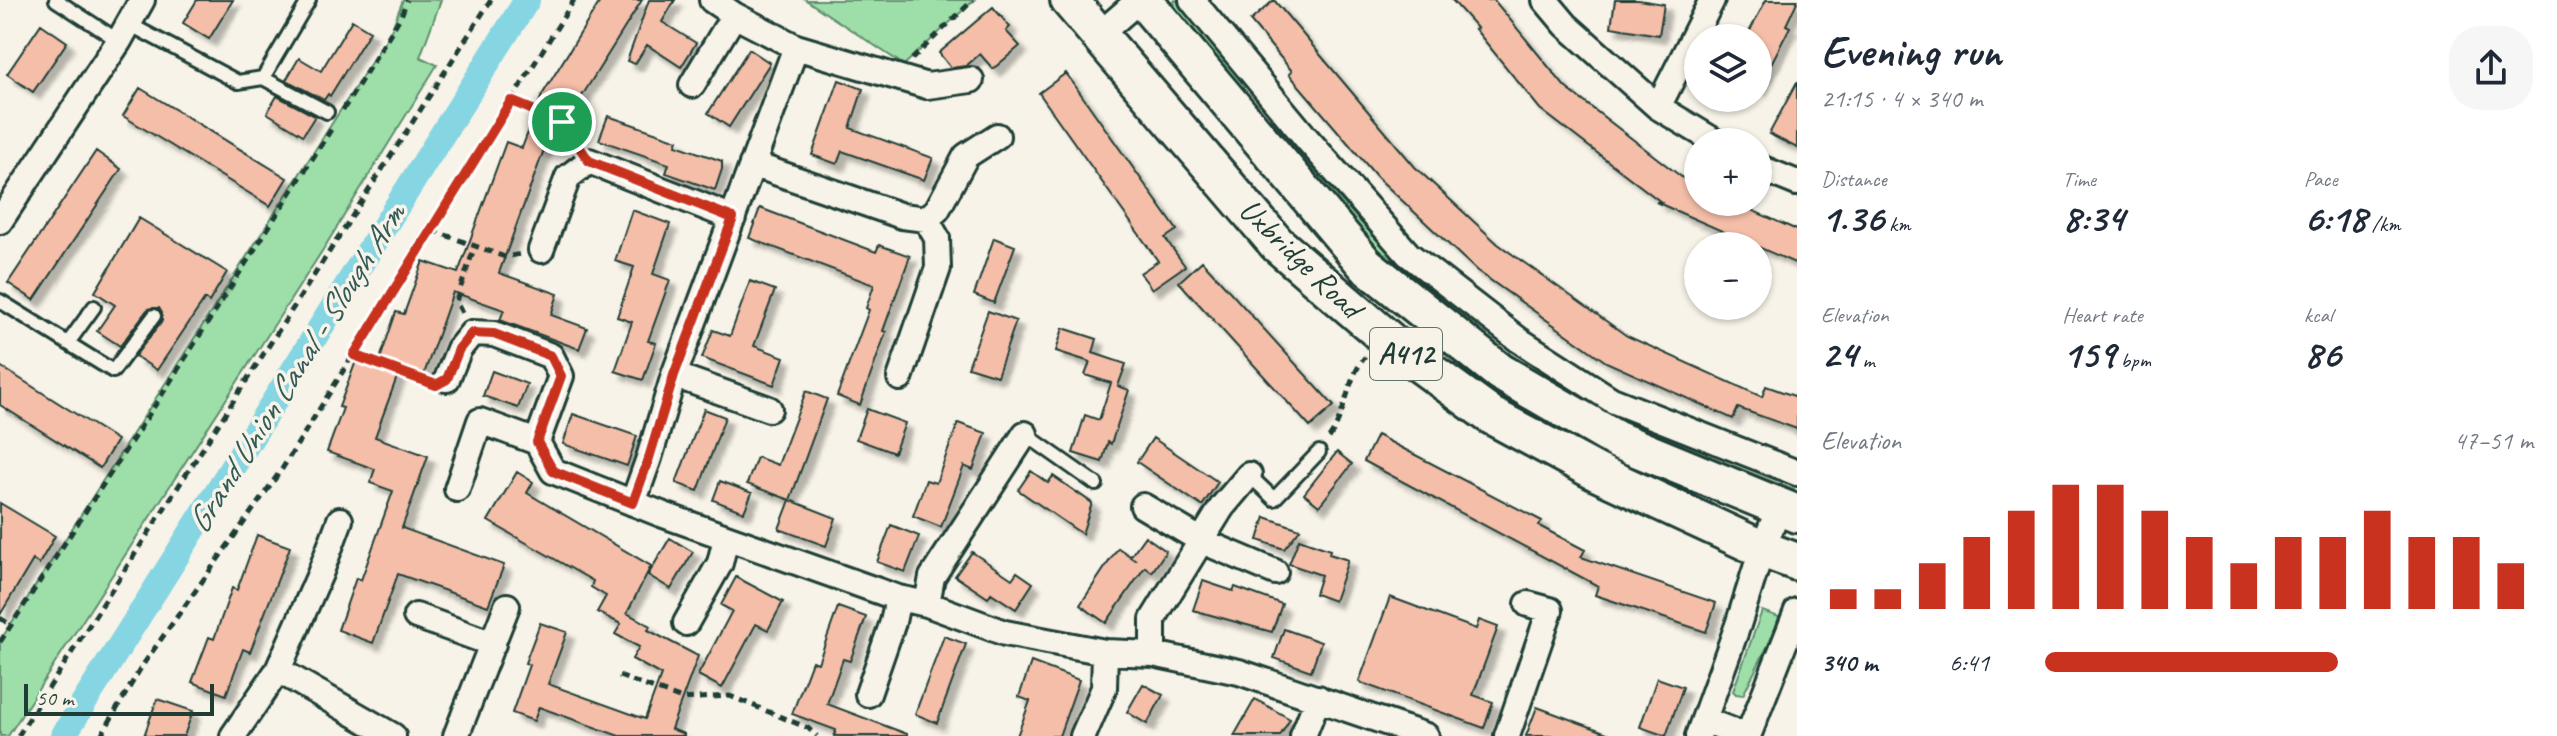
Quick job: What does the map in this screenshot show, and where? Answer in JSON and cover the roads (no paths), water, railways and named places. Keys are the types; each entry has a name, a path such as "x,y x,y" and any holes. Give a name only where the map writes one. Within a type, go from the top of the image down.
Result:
{"main road":[{"name":"Uxbridge Road","path":"1069,0 1277,244 1383,335 1490,415 1598,473 1762,549 1797,562"},
{"name":"Uxbridge Road","path":"1141,0 1366,265 1500,372 1617,440 1788,512"}],"street":[{"path":"0,221 124,33 142,0"},
{"path":"712,0 796,47 927,86 971,80"},
{"path":"1100,34 1141,0"},
{"path":"1192,0 1307,139 1408,254 1519,340 1612,400 1797,473"},
{"path":"1545,0 1566,25 1658,107 1693,128"},
{"path":"1658,107 1712,0"},
{"path":"692,85 734,15"},
{"path":"633,503 674,375 796,47"},
{"path":"752,164 902,216 926,219 937,210 966,156 997,136"},
{"path":"541,250 568,177 589,161 733,218"},
{"path":"1772,173 1797,183"},
{"path":"900,378 938,268 937,238 926,219"},
{"path":"447,379 459,349 472,333 494,334 551,356 561,376 537,442"},
{"path":"674,375 769,409"},
{"path":"457,489 480,421 537,442 553,471 726,538 898,598 927,604 1005,633 1105,652 1153,654 1239,672 1426,736"},
{"path":"927,604 932,577 1025,434"},
{"path":"1153,654 1153,619 1222,507 1249,475"},
{"path":"1143,506 1202,541 1275,572"},
{"path":"1788,512 1762,549 1701,728 1747,736 1797,611"},
{"path":"233,736 278,670 340,520"},
{"path":"686,623 720,563 726,538"},
{"path":"868,694 898,598"},
{"path":"1507,736 1550,610 1528,604"},
{"path":"456,736 507,606"},
{"path":"416,616 493,644"},
{"path":"1083,736 1104,688 1105,652"},
{"path":"278,670 393,736"},
{"path":"1303,736 1318,698"}],"lane":[{"path":"56,0 238,82 263,78 327,112"},
{"path":"263,78 309,0"},
{"path":"0,301 113,371 154,316"},
{"path":"68,343 94,307"},
{"path":"1025,434 1096,484"},
{"path":"1249,475 1274,499 1319,452"}],"waterway":[{"name":"Grand Union Canal - Slough Arm","path":"63,736 527,0"}]}
